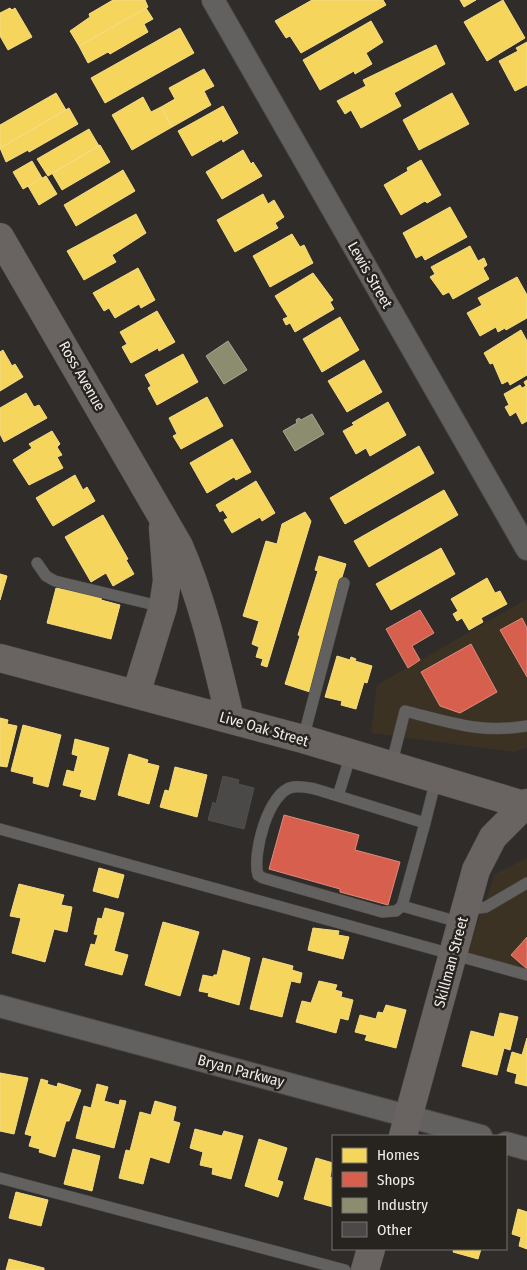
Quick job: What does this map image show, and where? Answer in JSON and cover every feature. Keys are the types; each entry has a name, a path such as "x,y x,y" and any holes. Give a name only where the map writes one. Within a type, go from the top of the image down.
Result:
{"street":[{"name":"Lewis Street","path":"213,0 519,516 527,549"},
{"name":"Ross Avenue","path":"0,237 162,516 193,577 212,641 230,718"},
{"name":"Ross Avenue","path":"136,694 163,607 167,581 162,516"},
{"name":"Live Oak Street","path":"0,658 230,718 526,805"},
{"name":"Skillman Street","path":"406,1126 476,870 484,851 500,828 526,805"},
{"name":"Bryan Parkway","path":"0,1006 406,1126 474,1135"},
{"path":"507,1143 527,1149"},
{"path":"365,1270 371,1250"}],"lane":[{"path":"37,563 46,576 55,581 163,607"},
{"path":"303,739 344,583"},
{"path":"391,766 405,711 472,729 508,729 527,726"},
{"path":"338,796 351,754"},
{"path":"425,823 338,796 308,788 291,787 275,799 269,810 256,856 258,875 382,912 396,911 402,906 425,823 436,779"},
{"path":"0,829 527,975"},
{"path":"402,906 464,916 486,907 527,883"},
{"path":"0,1178 345,1270"}],"shaded area":[{"path":"527,599 527,748 513,752 371,733 377,685"},
{"path":"527,858 527,978 464,960 495,874"}],"building: Homes":[{"path":"113,0 145,0 148,7 79,46 70,31 90,17 89,14"},
{"path":"312,0 383,0 386,5 301,53 290,36 286,38 275,21"},
{"path":"460,0 476,0 464,7"},
{"path":"503,0 525,38 487,61 464,22"},
{"path":"10,8 12,10 15,8 32,37 8,50 0,36 0,13"},
{"path":"146,8 153,19 144,24 148,32 110,54 108,52 88,63 79,46"},
{"path":"371,21 383,42 366,53 372,64 355,74 354,71 320,90 303,60"},
{"path":"180,28 194,53 105,103 91,78"},
{"path":"527,42 527,85 515,91 499,61 518,51 516,48"},
{"path":"436,45 445,64 394,93 401,106 361,128 351,110 345,114 337,101 366,86 363,80"},
{"path":"204,69 214,86 204,91 211,105 172,127 161,107 175,99 169,88"},
{"path":"56,93 66,110 0,148 0,125"},
{"path":"452,93 469,124 419,150 403,120"},
{"path":"143,97 151,112 161,107 172,127 132,150 112,115"},
{"path":"223,106 238,133 223,142 222,139 192,156 178,131"},
{"path":"69,108 78,124 29,152 28,150 6,162 0,148"},
{"path":"89,129 99,146 48,176 37,159"},
{"path":"100,145 110,162 62,190 52,173"},
{"path":"243,150 251,164 253,162 262,176 222,199 206,172"},
{"path":"421,160 441,195 427,203 425,201 401,215 384,185 408,171 407,168"},
{"path":"32,161 42,178 23,189 13,172"},
{"path":"123,170 135,191 76,226 64,205"},
{"path":"46,176 57,194 39,205 28,186"},
{"path":"263,194 268,204 274,200 284,217 275,223 278,228 235,252 217,220"},
{"path":"450,207 467,237 425,260 422,255 416,258 403,233"},
{"path":"136,214 146,233 112,255 116,262 84,280 67,251"},
{"path":"292,234 300,247 304,245 313,263 270,287 253,256"},
{"path":"470,246 478,261 484,258 487,265 483,268 489,279 453,299 449,292 443,295 430,277 435,274 431,267"},
{"path":"138,268 155,300 141,308 139,304 115,318 109,308 104,311 93,293"},
{"path":"313,273 333,300 330,302 334,309 295,332 290,323 286,325 283,319 288,317 275,296"},
{"path":"517,277 527,295 527,318 506,330 505,328 498,332 496,327 480,336 467,313 482,305 478,298"},
{"path":"157,311 175,342 159,351 158,348 131,363 122,347 127,344 120,332"},
{"path":"340,317 359,350 322,372 303,339"},
{"path":"521,330 527,341 527,375 510,385 508,381 502,384 493,363 490,364 484,353"},
{"path":"3,350 12,366 15,364 23,377 0,391 0,352"},
{"path":"183,354 198,382 157,405 148,388 151,386 145,375"},
{"path":"364,360 382,392 347,412 328,381"},
{"path":"527,380 527,421 522,424 516,412 510,416 505,407 509,405 504,394 520,385 522,388 526,386 524,382"},
{"path":"26,393 34,407 39,405 47,418 4,442 0,434 0,408"},
{"path":"207,397 223,426 181,449 173,436 177,434 169,418"},
{"path":"388,402 406,435 370,456 366,448 356,454 343,431 354,425 352,423"},
{"path":"52,431 60,444 57,447 62,455 57,457 63,468 29,485 13,460 32,448 29,444"},
{"path":"232,439 251,472 236,480 234,477 207,493 190,463"},
{"path":"419,446 434,473 345,524 330,498"},
{"path":"75,475 83,490 87,487 95,501 53,526 36,498"},
{"path":"256,481 275,513 262,521 260,517 232,533 224,520 228,518 223,510 220,512 216,505"},
{"path":"444,490 458,515 369,567 354,541"},
{"path":"305,512 311,521 267,667 261,665 263,659 256,657 259,647 252,644 259,621 243,616 266,541 277,544 282,524"},
{"path":"103,515 128,559 126,560 134,574 113,586 106,573 91,582 65,537"},
{"path":"441,548 455,574 391,610 376,584"},
{"path":"319,556 346,564 329,619 313,693 285,684 318,571 315,570"},
{"path":"0,574 7,576 0,600"},
{"path":"487,578 495,593 500,591 507,604 481,618 483,622 469,630 462,618 457,621 453,614 458,611 451,599"},
{"path":"56,588 102,596 101,600 120,605 111,639 47,623"},
{"path":"337,656 350,660 351,657 356,659 355,661 372,666 367,683 364,682 356,709 341,705 342,701 325,697"},
{"path":"0,718 8,720 7,724 17,726 7,767 0,766"},
{"path":"23,725 61,735 48,787 33,783 34,777 11,771"},
{"path":"75,739 109,748 95,800 80,796 82,790 63,785 67,770 74,772 78,756 72,754"},
{"path":"129,754 148,760 147,763 159,766 149,804 118,795"},
{"path":"175,767 207,775 197,817 160,807 165,790 169,791"},
{"path":"99,868 124,875 118,898 93,891"},
{"path":"19,884 64,895 61,905 72,907 67,932 54,929 45,962 12,953 21,918 10,916"},
{"path":"105,908 124,913 114,951 128,955 122,975 85,965 91,944 95,945 98,935 94,934 98,918 102,919"},
{"path":"163,922 199,932 180,996 145,985"},
{"path":"313,928 339,931 338,935 349,937 343,959 308,950"},
{"path":"223,950 250,958 239,1005 208,996 209,993 199,991 203,975 213,977 217,975"},
{"path":"263,958 293,966 292,970 302,973 300,983 291,981 282,1017 250,1009"},
{"path":"319,981 337,985 335,990 342,992 341,997 353,1000 348,1020 340,1018 336,1033 296,1022 302,1001 311,1003"},
{"path":"386,1005 406,1010 396,1048 365,1040 367,1035 355,1032 360,1015 376,1019 378,1012 383,1013"},
{"path":"500,1013 518,1017 510,1050 504,1048 497,1075 462,1066 471,1031 494,1037"},
{"path":"527,1038 527,1086 515,1083 517,1074 507,1071 512,1052 522,1055"},
{"path":"0,1073 28,1078 14,1134 0,1131"},
{"path":"41,1079 48,1081 47,1084 57,1087 58,1083 81,1090 69,1121 66,1121 55,1157 39,1152 40,1149 29,1146 32,1136 25,1134"},
{"path":"97,1084 108,1087 104,1101 119,1105 120,1100 126,1101 114,1148 76,1138 84,1106 91,1108"},
{"path":"155,1101 176,1107 173,1121 180,1123 169,1163 150,1157 143,1184 119,1178 126,1150 130,1151 140,1112 151,1115"},
{"path":"195,1129 222,1136 224,1131 243,1136 231,1179 212,1174 213,1168 200,1165 203,1152 190,1148"},
{"path":"259,1139 287,1148 277,1180 283,1182 278,1197 245,1186"},
{"path":"73,1149 100,1156 92,1191 64,1184"},
{"path":"316,1158 332,1163 330,1177 332,1178 332,1207 304,1199"},
{"path":"16,1192 48,1200 41,1226 9,1218"},
{"path":"518,1209 527,1212 527,1249 519,1246 521,1237 512,1234"},
{"path":"454,1250 481,1250 478,1259 453,1252"},
{"path":"9,1259 44,1268 44,1270 6,1270"}],"building: Shops":[{"path":"420,610 434,633 412,646 420,660 408,668 386,629"},
{"path":"522,618 527,628 527,677 500,630"},
{"path":"471,644 497,692 460,713 440,706 421,672"},
{"path":"284,815 359,835 355,850 400,862 388,905 269,869"},
{"path":"527,937 527,969 511,955"}],"building: Industry":[{"path":"228,341 247,370 224,384 206,356"},
{"path":"312,414 324,434 295,451 283,431 297,423 296,420 299,418 301,420"}],"building: Other":[{"path":"223,776 239,780 238,784 254,788 244,829 208,820 213,802 216,804"}]}
